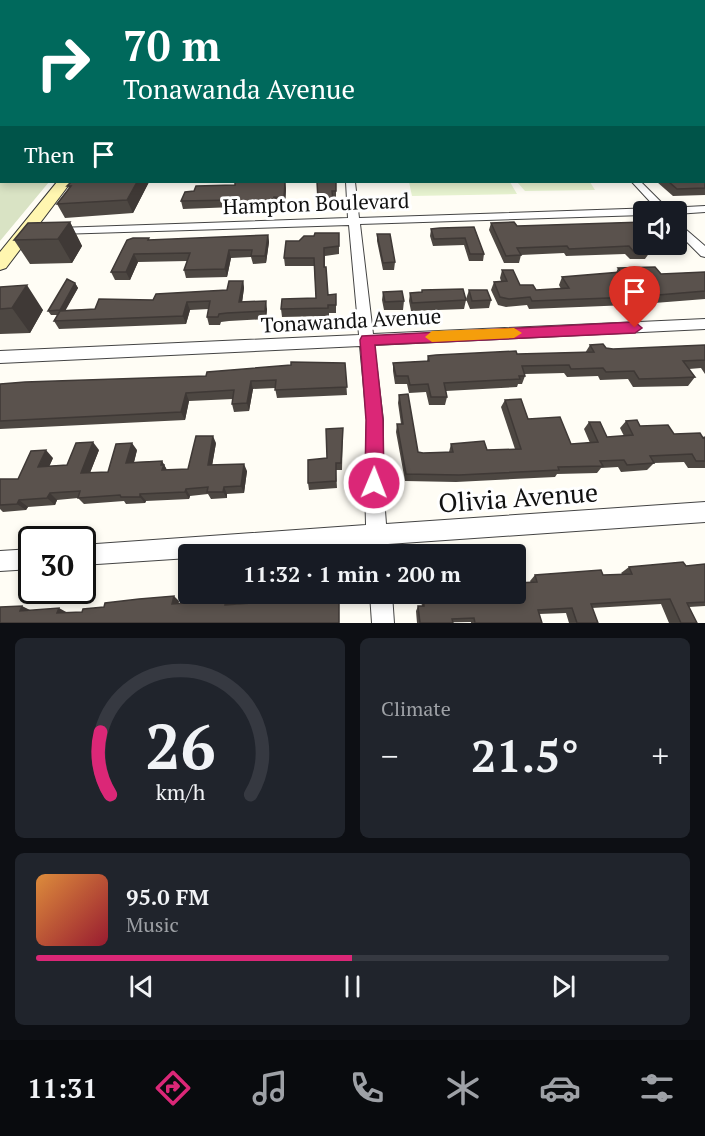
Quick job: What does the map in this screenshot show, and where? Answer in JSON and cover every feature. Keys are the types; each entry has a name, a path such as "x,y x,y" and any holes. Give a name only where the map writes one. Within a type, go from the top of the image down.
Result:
{"main road":[{"path":"0,264 38,232 63,183"}],"street":[{"path":"350,183 375,420 377,544"},
{"path":"637,183 655,201"},
{"name":"Hampton Boulevard","path":"687,210 705,209"},
{"name":"Hampton Boulevard","path":"38,232 633,212"},
{"path":"687,235 705,253"},
{"name":"Tonawanda Avenue","path":"0,357 705,324"},
{"name":"Olivia Avenue","path":"96,554 705,512"},
{"path":"0,561 18,560"},
{"path":"382,604 383,623"}],"green space":[{"path":"0,183 48,183 0,241"},
{"path":"409,183 511,183 517,194 412,196"},
{"path":"518,183 591,183 595,190 525,191"}],"building":[{"path":"70,183 136,183 127,200 57,204 71,186 67,186"},
{"path":"235,183 285,183 284,198 274,197 273,202 181,201 185,192 194,191 196,186 235,185"},
{"path":"317,183 336,183 336,191 332,191 333,200 318,200"},
{"path":"670,183 705,183 705,188 677,189"},
{"path":"70,222 58,239 14,240 28,223"},
{"path":"514,222 517,226 633,222 633,251 629,246 569,249 567,246 517,248 521,255 506,256 491,223"},
{"path":"474,227 484,254 470,254 465,238 434,239 431,229 440,228"},
{"path":"315,233 339,233 339,246 324,248 328,295 336,294 336,305 328,305 328,308 281,309 282,299 316,298 314,258 284,258 286,241 299,241 304,236 314,236"},
{"path":"377,234 390,234 395,262 383,263"},
{"path":"268,235 265,256 251,256 252,250 229,250 225,269 184,270 190,253 134,254 126,272 111,272 127,240 133,238 149,238 148,240"},
{"path":"655,267 661,274 705,272 705,291 634,297 532,301 530,297 509,299 500,297 494,282 507,281 502,270 513,270 520,285 533,285 536,290 569,288 562,277 621,272 618,268"},
{"path":"67,279 75,283 60,310 48,311"},
{"path":"229,281 243,281 239,302 266,301 265,311 227,313 219,314 218,317 207,317 210,301 187,302 183,316 54,321 60,311 95,309 99,299 153,300 156,294 227,290"},
{"path":"27,285 12,308 0,309 0,287"},
{"path":"463,289 466,300 412,303 410,293 422,292 422,290"},
{"path":"469,290 487,290 491,300 472,301"},
{"path":"402,291 404,301 385,302 383,292"},
{"path":"603,344 606,348 613,349 705,345 705,360 683,361 695,377 673,378 639,379 634,371 606,372 603,368 571,369 569,365 522,366 525,376 519,376 520,379 444,383 447,397 431,397 428,384 410,385 408,376 396,376 393,363 429,361 428,356 436,355 516,351 517,354 594,352 590,345"},
{"path":"291,362 345,363 347,387 275,390 276,380 251,381 247,403 232,404 234,390 186,393 181,412 0,421 0,384 206,376 207,372 291,365"},
{"path":"408,394 418,452 453,452 451,444 484,441 487,450 521,449 505,400 521,399 528,419 560,417 571,444 598,442 589,422 600,422 607,437 633,435 626,421 637,420 640,426 668,425 674,434 700,433 703,438 705,437 705,461 696,461 692,454 650,456 654,463 627,465 624,460 600,461 603,466 558,467 559,470 459,475 406,474 397,424 403,424 399,395"},
{"path":"343,428 341,463 336,463 336,481 308,483 308,460 327,458 326,429"},
{"path":"196,436 213,436 208,465 244,464 241,486 224,487 223,492 207,492 208,487 186,489 185,492 140,494 140,497 121,497 120,495 78,498 80,491 50,493 47,498 19,500 17,504 0,505 0,479 18,479 31,451 46,450 38,467 67,465 76,443 93,442 81,473 108,472 116,444 132,443 126,463 162,461 161,465 164,465 162,470 188,469"},
{"path":"683,562 686,566 705,564 705,602 687,603 697,623 681,623 670,599 591,604 598,623 577,623 572,608 538,610 542,623 475,623 474,618 452,619 453,623 420,623 418,606 424,606 424,604 526,604 526,583 537,582 535,575 601,570 603,575 632,574 629,567"},
{"path":"174,596 172,604 339,604 339,623 0,623 0,607 22,606 20,611 59,608 57,613 82,612 83,609 104,607 105,603"}],"slow traffic":[{"path":"432,337 514,333"}],"route":[{"path":"374,483 375,420 367,340 635,328"}]}
